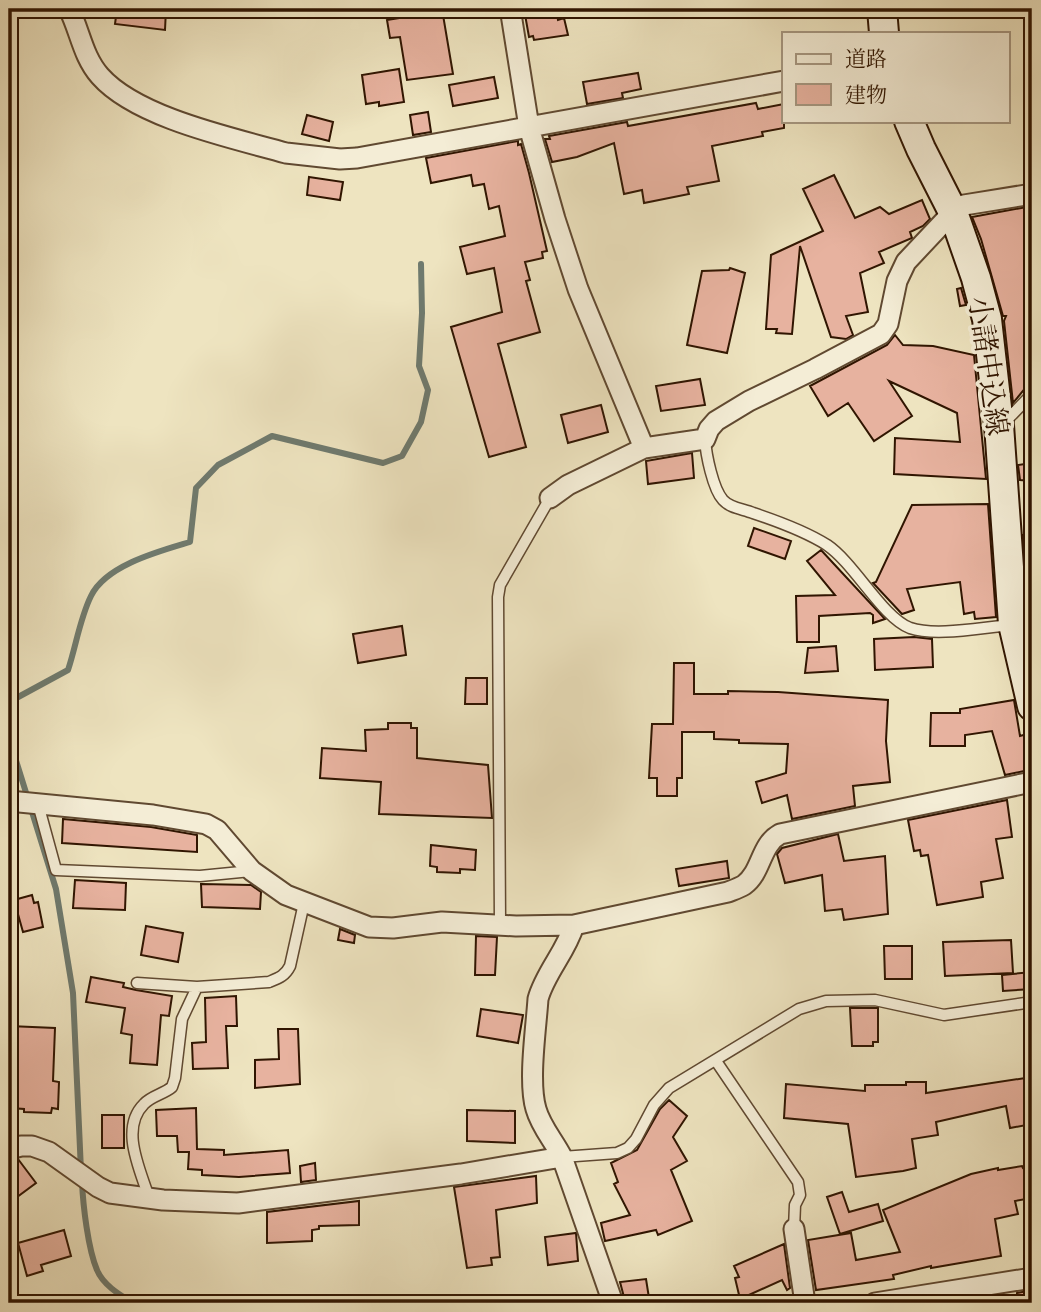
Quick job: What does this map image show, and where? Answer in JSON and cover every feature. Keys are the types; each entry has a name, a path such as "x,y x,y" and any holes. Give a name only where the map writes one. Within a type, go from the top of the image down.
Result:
{"main road":[{"path":"882,9 884,32"},
{"name":"小諸中込線","path":"909,122 953,212 987,319 999,425 1013,624 1032,706"}],"street":[{"path":"69,9 87,57 99,75 114,89 177,122 286,153 340,159 782,80"},
{"path":"511,14 529,127 555,219 578,289 644,448"},
{"path":"550,498 568,485 644,448 705,439 716,422 749,401 881,334 888,324 897,281 906,262 953,212 964,205 1032,194"},
{"path":"27,803 153,815 206,824 217,830 252,871 286,895 369,927 393,928 442,922 500,923 516,926 574,925 728,892 745,884 754,873 766,846 772,838 780,834 1032,782"},
{"path":"574,925 538,999 535,1107 540,1122 562,1157 613,1303"},
{"path":"9,1149 32,1146 49,1152 110,1193 149,1199 238,1203 461,1174 562,1157"},
{"path":"794,1229 805,1303"},
{"path":"875,1303 1032,1278"}],"lane":[{"path":"999,425 1006,423 1032,394"},
{"path":"705,439 706,453 722,500 730,506 827,545 842,557 897,620 924,631 1013,624"},
{"path":"500,923 498,597 500,585 550,498"},
{"path":"27,803 56,870 200,876 252,871"},
{"path":"136,983 197,987 269,982 286,974 304,903"},
{"path":"149,1199 133,1146 133,1125 145,1102 172,1087 181,1019 197,987"},
{"path":"562,1157 617,1153 628,1148 636,1139 654,1105 669,1088 799,1009 826,1001 875,1000 944,1015 1032,1002"},
{"path":"716,1061 799,1182 800,1195 795,1205 794,1229"}],"building":[{"path":"117,9 166,9 165,30 115,24"},
{"path":"404,9 442,9 453,74 407,80 400,37 390,38 387,20 406,17"},
{"path":"524,9 556,9 558,20 564,18 568,35 534,40 533,36 529,37"},
{"path":"399,69 404,102 379,106 379,102 366,104 362,75"},
{"path":"638,73 641,89 622,93 623,98 587,104 583,82"},
{"path":"494,77 498,98 453,106 449,85"},
{"path":"756,103 758,109 782,104 784,122 784,128 762,132 763,136 712,146 719,181 687,187 689,194 644,203 642,190 624,194 614,143 577,157 552,162 545,139 550,139 549,136 627,122 628,126"},
{"path":"428,112 431,132 413,135 410,115"},
{"path":"307,115 333,122 329,141 302,134"},
{"path":"518,141 529,173 547,251 542,252 543,258 525,262 530,280 526,281 540,332 498,344 526,447 489,457 451,327 502,312 494,268 467,274 460,247 505,236 499,206 489,209 484,184 473,186 471,175 431,183 426,158"},
{"path":"834,175 855,218 880,207 889,214 922,200 930,219 910,232 912,238 879,252 884,263 860,273 868,312 846,316 853,335 846,339 831,337 800,246 792,334 766,329 771,255 823,231 803,189"},
{"path":"309,177 343,182 340,200 307,195"},
{"path":"1032,206 1032,380 1013,403 1004,321 1006,316 1003,316 972,217"},
{"path":"730,268 745,273 727,353 687,345 702,271"},
{"path":"961,288 966,305 960,306 957,289"},
{"path":"895,335 903,345 933,346 974,355 986,479 894,474 895,438 960,442 957,413 889,381 912,416 874,441 848,403 828,416 810,386 887,345"},
{"path":"700,379 705,405 661,411 656,386"},
{"path":"601,405 608,432 568,443 561,415"},
{"path":"692,453 694,478 648,484 646,461"},
{"path":"1032,463 1032,481 1020,480 1018,465"},
{"path":"988,504 996,617 975,619 974,612 964,614 960,582 907,589 914,610 902,614 873,583 876,582 912,505"},
{"path":"754,528 791,541 785,559 748,546"},
{"path":"1023,535 1032,535 1032,554 1025,555"},
{"path":"821,550 885,619 873,623 873,615 870,613 819,616 819,642 797,642 796,596 835,595 807,561"},
{"path":"1032,590 1032,633 1027,591"},
{"path":"402,626 406,655 358,663 353,634"},
{"path":"874,639 932,639 933,667 875,670"},
{"path":"836,646 838,671 805,673 808,648"},
{"path":"674,663 694,663 694,694 728,694 728,691 778,692 888,700 886,741 890,782 853,786 855,806 792,819 787,795 762,803 756,782 786,773 788,744 739,743 739,740 714,739 714,732 682,732 682,778 677,778 677,796 657,796 657,778 649,778 652,724 673,724"},
{"path":"466,678 487,678 487,704 465,704"},
{"path":"1014,700 1020,736 1027,734 1032,753 1032,757 1027,759 1029,770 1005,775 992,731 965,735 965,746 930,746 931,713 960,713 960,709"},
{"path":"388,723 411,723 411,728 417,728 417,758 488,765 492,818 379,814 381,782 320,778 322,748 366,751 365,730 388,729"},
{"path":"1007,800 1012,837 996,839 1003,878 981,882 983,897 937,905 928,855 921,856 920,850 914,851 908,820"},
{"path":"63,819 151,827 197,835 197,852 62,843"},
{"path":"838,834 844,861 885,856 888,914 844,920 842,909 825,911 822,875 785,883 777,854 782,848"},
{"path":"431,845 476,850 475,870 460,869 460,873 437,872 437,867 430,866"},
{"path":"727,861 729,878 679,886 676,869"},
{"path":"75,880 126,883 125,910 73,908"},
{"path":"201,884 251,885 261,892 260,909 202,907"},
{"path":"32,895 34,903 38,902 43,927 23,932 14,900"},
{"path":"146,926 183,933 178,962 141,955"},
{"path":"340,929 355,935 354,943 338,940"},
{"path":"476,936 497,937 495,975 475,975"},
{"path":"1011,940 1013,973 945,976 943,942"},
{"path":"884,946 912,946 912,979 885,979"},
{"path":"1032,972 1032,989 1003,991 1002,975"},
{"path":"91,977 124,983 123,987 172,996 169,1016 161,1015 157,1065 130,1063 132,1035 121,1033 125,1008 86,1002"},
{"path":"236,996 237,1026 226,1026 228,1068 193,1069 192,1043 206,1042 205,998"},
{"path":"850,1008 878,1008 878,1042 873,1042 873,1046 852,1046"},
{"path":"481,1009 523,1015 518,1043 477,1036"},
{"path":"9,1026 55,1028 53,1081 59,1082 58,1109 52,1108 51,1113 24,1112 24,1109 10,1108 12,1065 9,1064"},
{"path":"278,1029 298,1029 300,1084 255,1088 255,1060 279,1059"},
{"path":"1032,1077 1032,1124 1010,1128 1006,1106 936,1122 938,1135 912,1139 916,1168 903,1171 856,1177 848,1124 784,1118 786,1084 865,1091 865,1085 926,1082 926,1093"},
{"path":"669,1100 687,1116 673,1137 687,1161 671,1170 692,1221 658,1235 656,1230 605,1241 601,1223 630,1215 614,1184 618,1182 611,1163 637,1150 660,1109"},
{"path":"196,1108 197,1149 224,1150 224,1155 288,1150 290,1173 239,1177 202,1175 202,1170 188,1169 189,1152 178,1152 177,1136 157,1136 156,1110"},
{"path":"467,1110 515,1111 515,1143 467,1141"},
{"path":"102,1115 124,1115 124,1148 102,1148"},
{"path":"18,1159 36,1183 9,1203 9,1161"},
{"path":"315,1163 316,1180 301,1182 300,1166"},
{"path":"1032,1166 1032,1198 1015,1201 1018,1214 995,1219 1001,1256 931,1266 893,1275 894,1279 816,1290 808,1240 851,1233 856,1260 900,1252 883,1210 971,1174"},
{"path":"536,1176 537,1203 496,1210 500,1257 491,1258 492,1265 467,1268 454,1187"},
{"path":"842,1192 849,1212 878,1204 883,1221 840,1234 827,1197"},
{"path":"359,1201 359,1225 319,1226 319,1229 312,1230 312,1241 267,1243 267,1212"},
{"path":"64,1230 71,1256 41,1265 43,1271 27,1276 18,1243"},
{"path":"576,1233 578,1261 548,1265 545,1237"},
{"path":"784,1244 790,1288 787,1290 782,1280 740,1299 735,1278 739,1277 734,1266"},
{"path":"646,1279 649,1298 625,1301 620,1282"},
{"path":"1032,1290 1032,1303 1017,1303 1017,1293"}],"waterway":[{"path":"9,702 68,670 87,605 98,585 135,561 190,542 196,488 218,465 272,436 383,463 402,456 421,422 428,390 419,366 421,264"},
{"path":"9,738 56,889 73,993 81,1171"},
{"path":"82,1182 89,1239 97,1270 108,1285 133,1303"}]}
